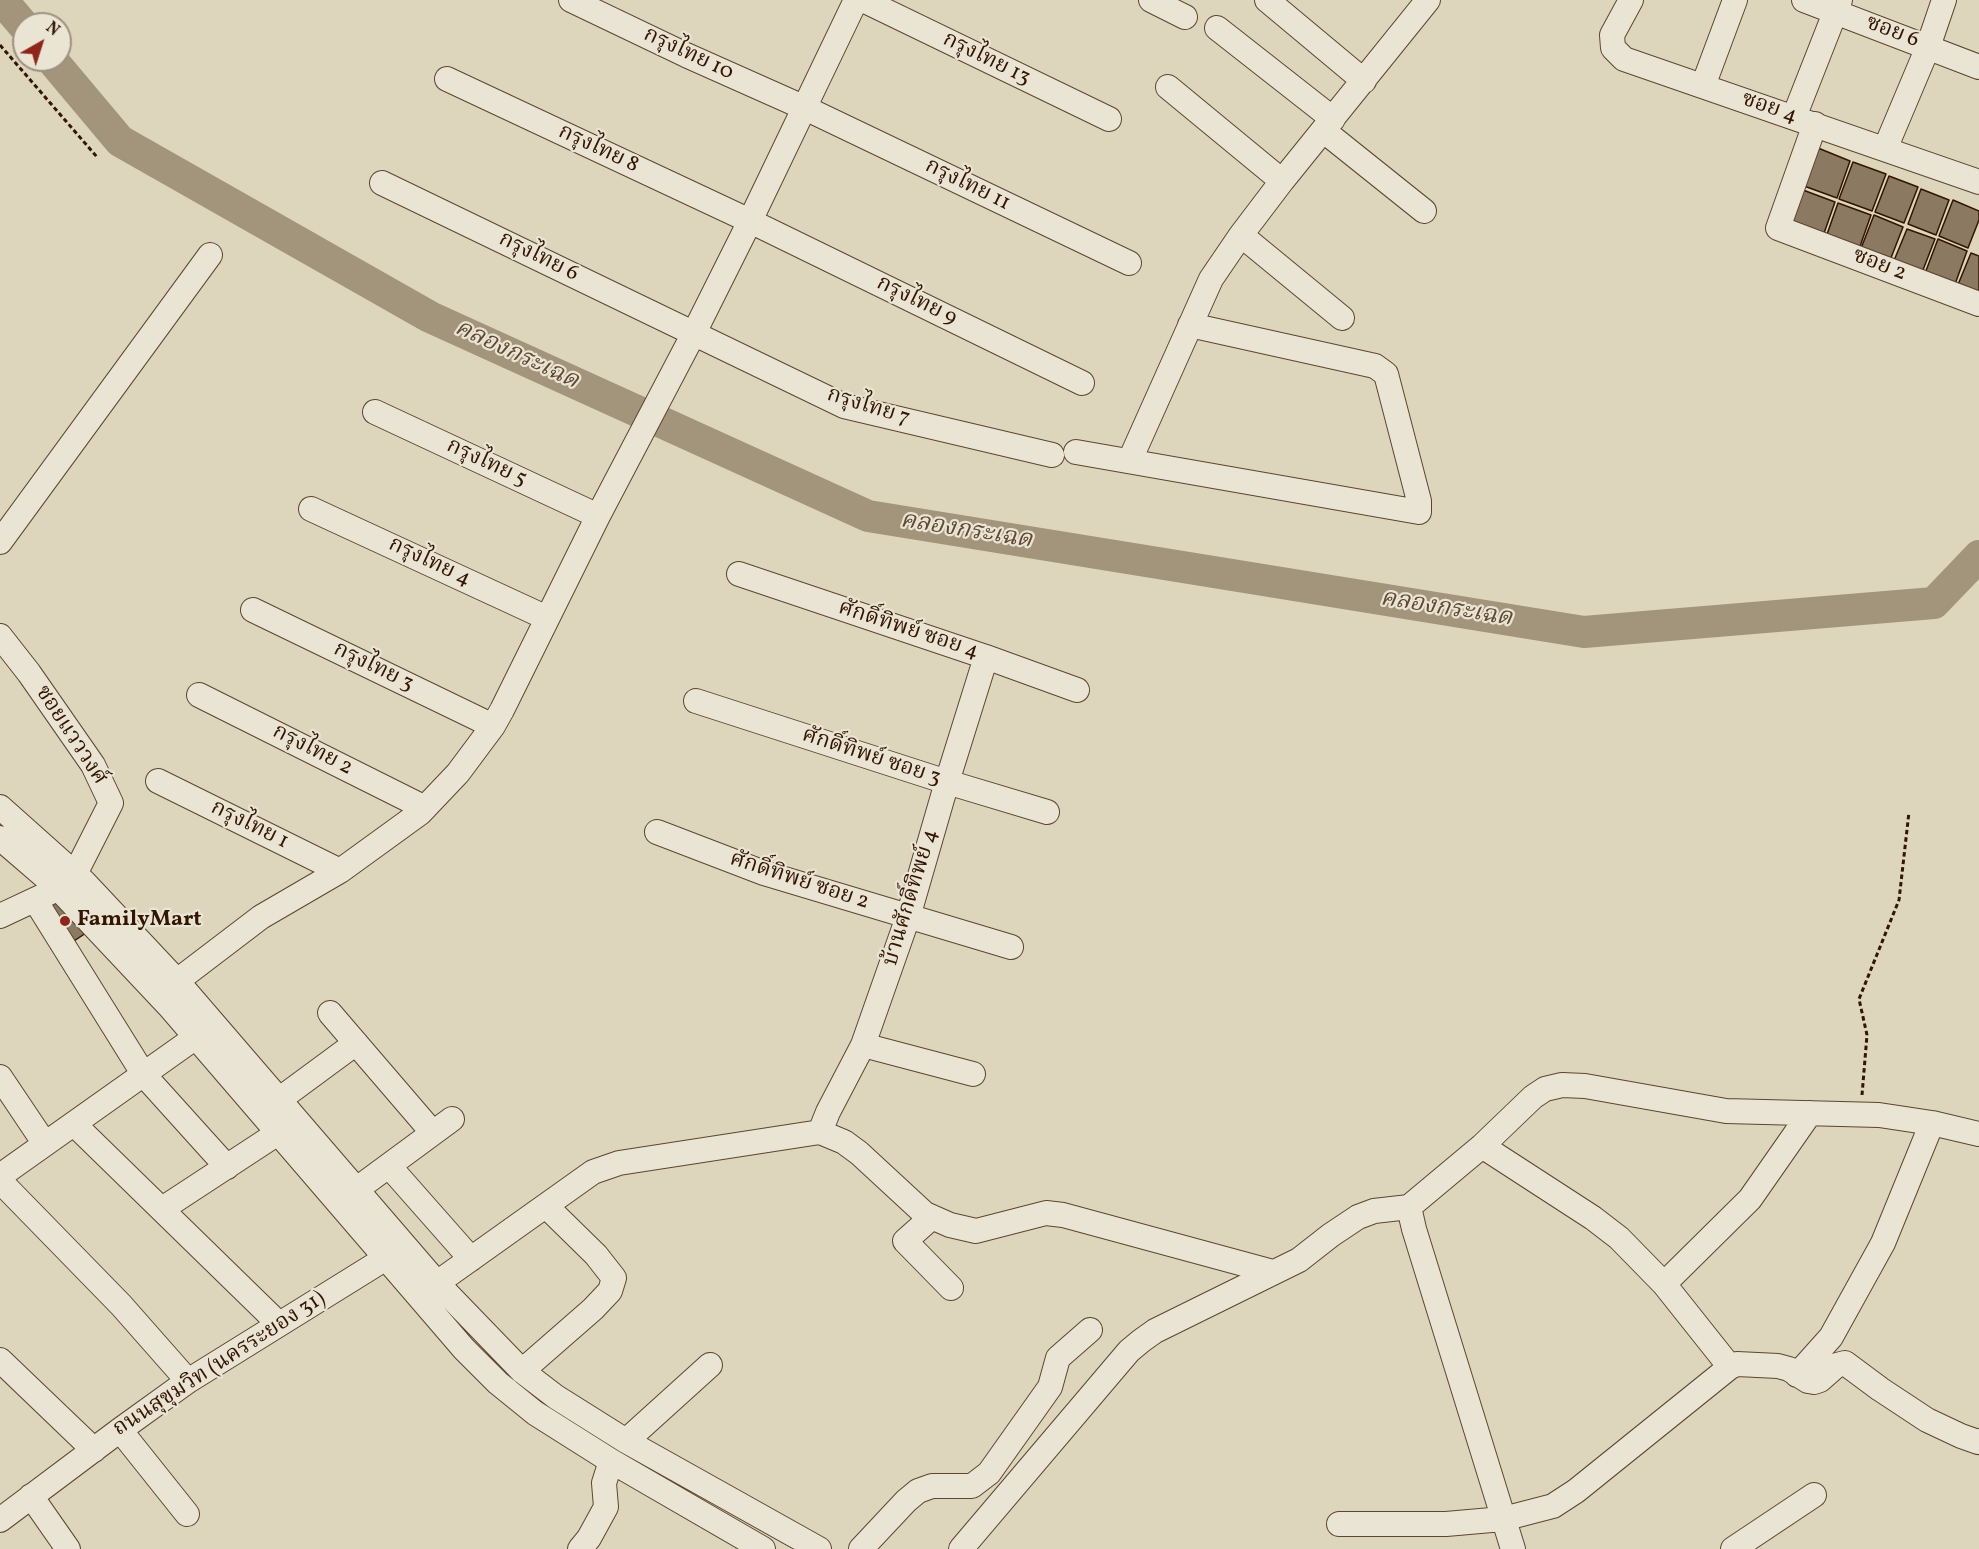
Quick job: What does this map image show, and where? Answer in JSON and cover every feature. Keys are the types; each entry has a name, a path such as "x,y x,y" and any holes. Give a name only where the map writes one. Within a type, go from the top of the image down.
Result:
{"street":[{"name":"กรุงไทย 10","path":"571,0 805,108"},
{"path":"183,988 261,918 340,871 425,808 458,773 493,726 666,382 694,333 856,0"},
{"name":"กรุงไทย 13","path":"864,0 1109,119"},
{"path":"1151,0 1185,17"},
{"path":"1267,0 1364,81"},
{"path":"1130,460 1211,279 1282,181 1428,0"},
{"name":"ซอย 4","path":"1630,0 1612,35 1613,48 1623,59 1978,181"},
{"path":"1703,86 1735,0"},
{"name":"ซอย 6","path":"1804,0 1837,6 1928,47 1979,66"},
{"path":"1885,149 1928,47 1944,0"},
{"path":"1804,120 1837,6"},
{"path":"1217,28 1424,211"},
{"name":"กรุงไทย 8","path":"447,79 750,220"},
{"path":"1168,87 1282,181"},
{"name":"กรุงไทย 11","path":"805,108 1129,264"},
{"name":"ซอย 2","path":"1804,120 1778,228 1979,304"},
{"name":"กรุงไทย 6","path":"382,183 694,333"},
{"name":"กรุงไทย 9","path":"750,220 1082,382"},
{"path":"1241,235 1342,318"},
{"path":"0,542 210,255"},
{"name":"กรุงไทย 7","path":"694,333 844,406 1064,454 1130,460 1419,512 1419,501 1386,374 1375,366 1190,326"},
{"name":"กรุงไทย 5","path":"375,412 598,516"},
{"name":"กรุงไทย 4","path":"310,509 547,618"},
{"name":"ศักดิ์ทิพย์ ซอย 4","path":"739,574 1077,690"},
{"name":"กรุงไทย 3","path":"253,610 493,726"},
{"name":"ซอยแวววงศ์","path":"0,636 29,673 93,765 111,803 67,881"},
{"name":"บ้านศักดิ์ทิพย์ 4","path":"820,1132 863,1045 908,917 986,657"},
{"name":"กรุงไทย 2","path":"199,695 425,808"},
{"name":"ศักดิ์ทิพย์ ซอย 3","path":"696,701 1047,812"},
{"name":"กรุงไทย 1","path":"158,781 340,871"},
{"path":"0,807 67,881 169,1006 464,1349 498,1383 535,1413 611,1461 763,1549"},
{"name":"ศักดิ์ทิพย์ ซอย 2","path":"657,832 764,873 1011,946"},
{"path":"0,838 67,881 183,988 437,1282 522,1371 556,1397 792,1543 819,1549"},
{"path":"0,916 35,900 67,881"},
{"path":"35,900 144,1075 227,1167"},
{"path":"330,1013 433,1133"},
{"path":"0,1176 196,1037"},
{"path":"280,1099 356,1043"},
{"path":"863,1045 973,1074"},
{"path":"0,1077 45,1144"},
{"path":"961,1549 1129,1351 1155,1331 1299,1260 1330,1235 1358,1217 1374,1211 1408,1207 1482,1146 1533,1097 1545,1089 1562,1085 1585,1086 1726,1111 1860,1114 1932,1123 1979,1134"},
{"path":"1664,1284 1749,1199 1810,1113"},
{"path":"357,1189 452,1119"},
{"path":"1797,1375 1831,1337 1882,1243 1932,1123"},
{"path":"74,1124 279,1324"},
{"path":"437,1282 593,1172 619,1162 820,1132 844,1142 925,1214 950,1225 976,1231 1046,1213 1063,1215 1274,1272"},
{"path":"162,1209 278,1133"},
{"path":"1482,1146 1593,1218 1619,1238 1664,1284 1730,1367"},
{"path":"389,1166 471,1259"},
{"path":"0,1181 122,1305 188,1381"},
{"path":"522,1371 593,1309 610,1291 614,1278 596,1255 546,1206"},
{"path":"1408,1207 1513,1549"},
{"path":"932,1217 905,1241 951,1288"},
{"name":"ถนนสุขุมวิท (นครระยอง 31)","path":"3,1512 31,1496 188,1381 386,1258"},
{"path":"861,1549 918,1491 932,1486 972,1485 989,1473 1050,1387 1058,1358 1090,1330"},
{"path":"0,1360 94,1450"},
{"path":"1339,1524 1446,1524 1503,1519 1538,1511 1565,1499 1730,1367 1737,1364 1778,1366 1814,1382 1820,1380 1837,1365 1845,1363 1927,1420 1961,1436 1979,1441"},
{"path":"626,1441 710,1365"},
{"path":"120,1430 187,1514"},
{"path":"580,1549 606,1508 604,1483 611,1461"},
{"path":"1733,1549 1759,1542 1814,1495"},
{"path":"31,1496 68,1549"}],"path":[{"path":"0,45 97,157"},
{"path":"1860,1114 1868,1035 1859,999 1899,900 1909,812"}],"building":[{"path":"1818,148 1850,161 1837,198 1804,186"},
{"path":"1853,162 1886,174 1872,211 1839,199"},
{"path":"1889,176 1918,187 1904,223 1875,212"},
{"path":"1921,189 1949,200 1936,235 1908,224"},
{"path":"1803,190 1835,202 1822,239 1789,227"},
{"path":"1953,200 1979,211 1979,220 1968,248 1939,236"},
{"path":"1838,203 1871,215 1858,252 1825,240"},
{"path":"1874,215 1903,227 1889,263 1860,251"},
{"path":"1907,229 1935,239 1921,275 1893,263"},
{"path":"1938,239 1967,251 1954,287 1924,276"},
{"path":"1971,253 1979,256 1979,296 1957,287"},
{"name":"FamilyMart","path":"63,897 86,933 68,945 44,909"}],"waterway":[{"name":"คลองกระเฉด","path":"2,0 12,12"},
{"name":"คลองกระเฉด","path":"62,72 120,141 430,317 868,516 1584,632 1934,603 1979,556"}],"place":[{"name":"FamilyMart","path":"65,921"}]}
